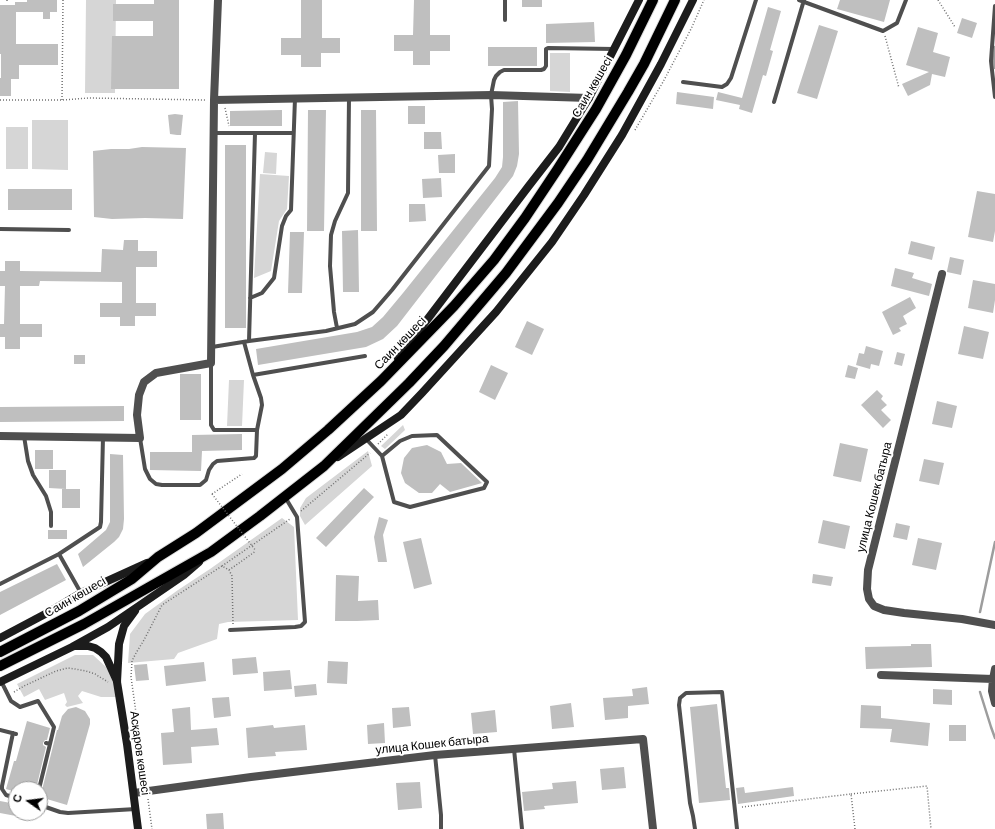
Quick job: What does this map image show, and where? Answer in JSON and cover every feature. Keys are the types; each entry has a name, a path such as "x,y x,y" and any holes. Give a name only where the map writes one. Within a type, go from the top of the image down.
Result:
{"main road":[{"name":"Саин көшесі","path":"0,652 98,600 132,579 158,557 196,533 282,469 328,430 381,381 454,306 494,260 525,218 596,109 626,55 653,0"},
{"path":"0,666 84,624 211,552 324,466 409,383 439,352 506,274 558,203 587,160 628,92 675,0"}],"street":[{"path":"0,436 140,438 137,415 139,395 144,382 156,373 211,363 214,133 218,100 218,0"},
{"name":"Саин көшесі","path":"381,381 523,193 559,148 589,98 639,0"},
{"path":"324,466 401,415 496,312 552,242 584,195 622,134 661,64 693,0"},
{"path":"218,100 492,95 589,98"},
{"name":"улица Кошек батыра","path":"942,274 868,570 866,589 869,599 874,606 884,610 962,619 995,625"},
{"path":"0,682 108,627 184,575 211,552"},
{"path":"0,638 81,593 158,557"},
{"path":"114,684 124,626 139,605"},
{"path":"72,646 88,646 101,652 106,657 114,684"},
{"path":"995,669 992,691 995,703"},
{"path":"881,675 993,678"},
{"name":"Асқаров көшесі","path":"114,684 127,744 138,829"},
{"name":"улица Кошек батыра","path":"134,793 251,777 435,755 643,739 653,829"}],"lane":[{"path":"505,0 506,20"},
{"path":"683,82 722,86 727,84 731,78 756,0"},
{"path":"774,102 802,0 883,30 897,23 906,0"},
{"path":"995,6 991,61 995,97"},
{"path":"212,347 326,331 355,324 373,312 489,166 492,95 496,76 504,70 544,69 546,66 546,49 548,48 615,49"},
{"path":"337,328 330,266 331,235 335,221 348,193 349,97"},
{"path":"250,298 262,293 274,278 282,226 286,216 291,210 295,98"},
{"path":"214,133 293,133"},
{"path":"249,341 255,133"},
{"path":"0,229 69,230"},
{"path":"140,438 146,469 150,479 156,484 200,485 206,480 209,470 217,461 254,458 256,456 257,430 262,405 244,342"},
{"path":"253,375 365,356"},
{"path":"211,363 211,424 214,430 257,430"},
{"path":"365,438 382,456 394,502 410,507 484,488 487,482 437,434 412,436 400,440 382,456"},
{"path":"24,436 28,461 33,475 46,496 50,507 51,526"},
{"path":"0,584 59,554 100,527 103,437"},
{"path":"231,630 295,627 301,626 305,622 297,517 284,497"},
{"path":"59,554 81,593"},
{"path":"0,682 11,700 20,707 38,701 54,727 48,743 41,781"},
{"path":"695,829 690,803 678,705 680,698 686,693 722,692 737,829"},
{"path":"0,730 15,733 1,789"},
{"path":"514,749 522,829"},
{"path":"435,755 441,829"},
{"path":"48,808 68,812 136,810"}],"path":[{"path":"62,100 63,0"},
{"path":"938,0 955,28"},
{"path":"883,30 899,88"},
{"path":"0,100 62,100 89,98 218,100 226,110 232,133"},
{"path":"229,570 256,551 212,494 242,474"},
{"path":"152,829 131,677 132,662 162,605 222,566 229,570 232,576 231,630"},
{"path":"8,695 43,677 68,668 75,668 95,674 114,684"},
{"path":"734,808 927,786 931,829"},
{"path":"851,794 855,829"}],"shaded area":[{"path":"86,0 116,0 115,93 85,93"},
{"path":"550,53 570,53 570,92 550,91"},
{"path":"32,120 68,120 68,170 32,169"},
{"path":"6,127 28,127 28,169 6,169"},
{"path":"265,152 277,153 276,174 263,173"},
{"path":"260,174 289,176 287,209 279,221 271,271 254,278"},
{"path":"229,380 244,380 242,426 227,426"},
{"path":"403,425 405,430 385,449 381,446"},
{"path":"368,451 372,466 305,525 300,516 300,508 306,498"},
{"path":"282,518 294,527 298,620 228,622 219,624 217,639 178,653 174,659 128,663 130,634 145,614"},
{"path":"75,655 93,655 106,667 114,682 116,697 101,697 82,691 78,696 83,703 67,707 65,705 67,702 64,693 45,700 39,689 24,697 17,684"}],"building":[{"path":"27,0 57,0 57,12 50,12 50,19 43,19 43,12 16,12 16,44 58,44 58,65 19,65 19,79 11,79 11,96 0,96 0,5 15,5 15,2 27,2"},
{"path":"154,0 179,0 179,89 111,89 112,36 153,36 153,21 113,21 113,4 154,4"},
{"path":"301,0 322,0 322,38 340,38 340,53 321,53 321,67 301,67 301,55 281,55 281,38 301,38"},
{"path":"414,0 430,0 430,35 450,35 450,51 430,51 430,65 413,65 413,51 394,51 394,35 413,35"},
{"path":"522,0 542,0 542,7 522,7"},
{"path":"840,0 890,0 884,22 837,9"},
{"path":"768,7 781,11 770,50 773,51 766,76 763,75 752,113 739,109 740,105 716,100 718,92 742,98"},
{"path":"962,18 977,23 972,38 957,33"},
{"path":"594,22 595,42 546,43 546,24"},
{"path":"819,25 838,31 817,99 797,93"},
{"path":"918,27 938,33 933,52 950,57 945,77 932,74 930,85 908,96 902,84 929,72 906,65"},
{"path":"488,47 537,47 537,66 488,66"},
{"path":"677,92 714,97 713,109 676,104"},
{"path":"518,101 519,154 517,166 513,176 397,326 383,339 366,347 258,365 256,349 357,332 372,327 383,317 495,178 502,167 503,102"},
{"path":"408,106 425,106 425,124 408,124"},
{"path":"282,110 282,126 230,126 230,111"},
{"path":"308,110 326,110 324,231 307,231"},
{"path":"361,110 376,110 377,231 361,231"},
{"path":"168,115 183,115 181,135 170,134"},
{"path":"424,132 441,132 442,149 424,149"},
{"path":"225,145 246,145 246,328 225,328"},
{"path":"142,147 186,148 183,219 112,219 94,217 93,151"},
{"path":"455,154 455,173 439,173 438,155"},
{"path":"441,178 442,197 423,198 422,179"},
{"path":"8,189 72,189 72,210 8,210"},
{"path":"977,191 995,194 995,231 993,242 968,237"},
{"path":"409,204 425,204 426,221 409,222"},
{"path":"358,230 359,292 343,292 342,231"},
{"path":"290,232 304,232 302,293 288,293"},
{"path":"124,240 138,240 138,251 157,251 157,267 136,267 136,303 156,303 156,316 135,316 135,326 120,326 120,317 100,317 100,303 122,303 122,282 40,281 39,286 20,286 20,324 42,324 42,337 20,337 20,349 5,349 5,337 0,337 0,324 4,324 5,286 0,286 0,271 5,271 5,261 20,261 20,271 101,272 102,249 123,250"},
{"path":"911,241 935,247 932,260 908,254"},
{"path":"950,257 964,260 961,275 947,272"},
{"path":"895,268 914,273 912,278 932,284 929,296 891,286"},
{"path":"973,280 995,284 993,313 968,308"},
{"path":"910,297 916,308 903,316 907,324 899,328 901,331 893,335 882,312"},
{"path":"527,321 544,329 532,355 515,347"},
{"path":"964,326 989,332 983,359 958,354"},
{"path":"866,346 883,351 879,366 871,364 870,369 856,365 859,353 864,354"},
{"path":"897,352 905,354 902,366 894,364"},
{"path":"74,355 85,355 85,364 74,364"},
{"path":"491,365 508,373 495,400 479,392"},
{"path":"848,365 858,368 855,379 845,377"},
{"path":"180,374 201,374 201,420 180,420"},
{"path":"877,390 883,396 881,399 887,405 881,410 891,420 883,428 861,405"},
{"path":"937,401 957,406 952,428 932,424"},
{"path":"124,406 124,421 0,422 0,407"},
{"path":"242,434 242,450 202,451 201,471 150,470 150,452 192,452 192,435"},
{"path":"840,443 868,449 861,482 833,476"},
{"path":"427,445 441,452 447,464 461,463 482,483 450,492 440,484 432,493 419,493 405,483 401,473 404,458 412,448"},
{"path":"35,450 53,450 53,469 35,469"},
{"path":"110,454 123,455 123,529 119,537 114,542 83,567 78,554 106,530 110,522"},
{"path":"924,459 944,463 939,485 919,481"},
{"path":"49,470 66,470 66,489 49,488"},
{"path":"364,488 374,497 326,547 316,538"},
{"path":"62,489 80,489 80,508 62,508"},
{"path":"379,517 388,520 383,535 387,562 378,562 374,537"},
{"path":"823,520 850,526 845,549 818,543"},
{"path":"896,523 910,526 907,540 893,537"},
{"path":"48,530 67,530 67,539 48,539"},
{"path":"421,538 432,584 414,589 403,542"},
{"path":"918,538 942,543 936,570 912,565"},
{"path":"57,564 66,580 0,615 0,592"},
{"path":"813,574 833,577 831,586 812,583"},
{"path":"336,575 359,576 358,601 378,600 379,620 335,621"},
{"path":"911,644 931,644 932,667 866,669 865,647 911,646"},
{"path":"256,657 258,673 233,675 232,659"},
{"path":"328,661 348,662 347,684 327,683"},
{"path":"204,662 206,681 166,686 164,666"},
{"path":"147,664 149,680 136,681 134,665"},
{"path":"290,670 292,689 264,691 263,672"},
{"path":"316,684 317,695 295,697 294,686"},
{"path":"647,687 649,704 628,706 628,718 605,720 603,698 633,696 632,689"},
{"path":"933,689 952,690 952,705 933,704"},
{"path":"229,697 231,716 214,718 212,698"},
{"path":"571,703 574,727 552,729 550,706"},
{"path":"717,704 726,788 729,788 730,800 699,803 690,707"},
{"path":"861,705 881,706 881,718 930,723 928,746 890,742 892,729 860,728"},
{"path":"76,707 85,711 90,719 90,724 67,805 48,799 48,781 44,781 57,730 62,716 68,709"},
{"path":"190,707 191,730 217,728 219,745 191,747 192,763 163,765 161,733 174,732 172,709"},
{"path":"409,707 411,726 393,728 392,708"},
{"path":"495,710 497,732 473,734 471,713"},
{"path":"27,721 50,728 47,740 43,743 46,747 38,781 8,781 14,761 16,761"},
{"path":"384,723 385,743 368,744 367,725"},
{"path":"273,725 274,728 305,725 307,750 275,752 276,756 248,758 246,728"},
{"path":"949,725 966,725 966,741 949,741"},
{"path":"624,767 626,788 602,790 600,769"},
{"path":"576,781 578,803 544,806 545,809 524,811 522,792 553,789 552,783"},
{"path":"420,782 422,808 398,810 396,783"},
{"path":"744,787 745,793 793,787 794,796 738,804 736,788"},
{"path":"0,801 8,802 8,814 0,813"},
{"path":"223,813 224,829 207,829 206,814"}],"waterway":[{"path":"995,47 995,68"},
{"path":"980,612 995,542"},
{"path":"980,692 995,738"}]}
